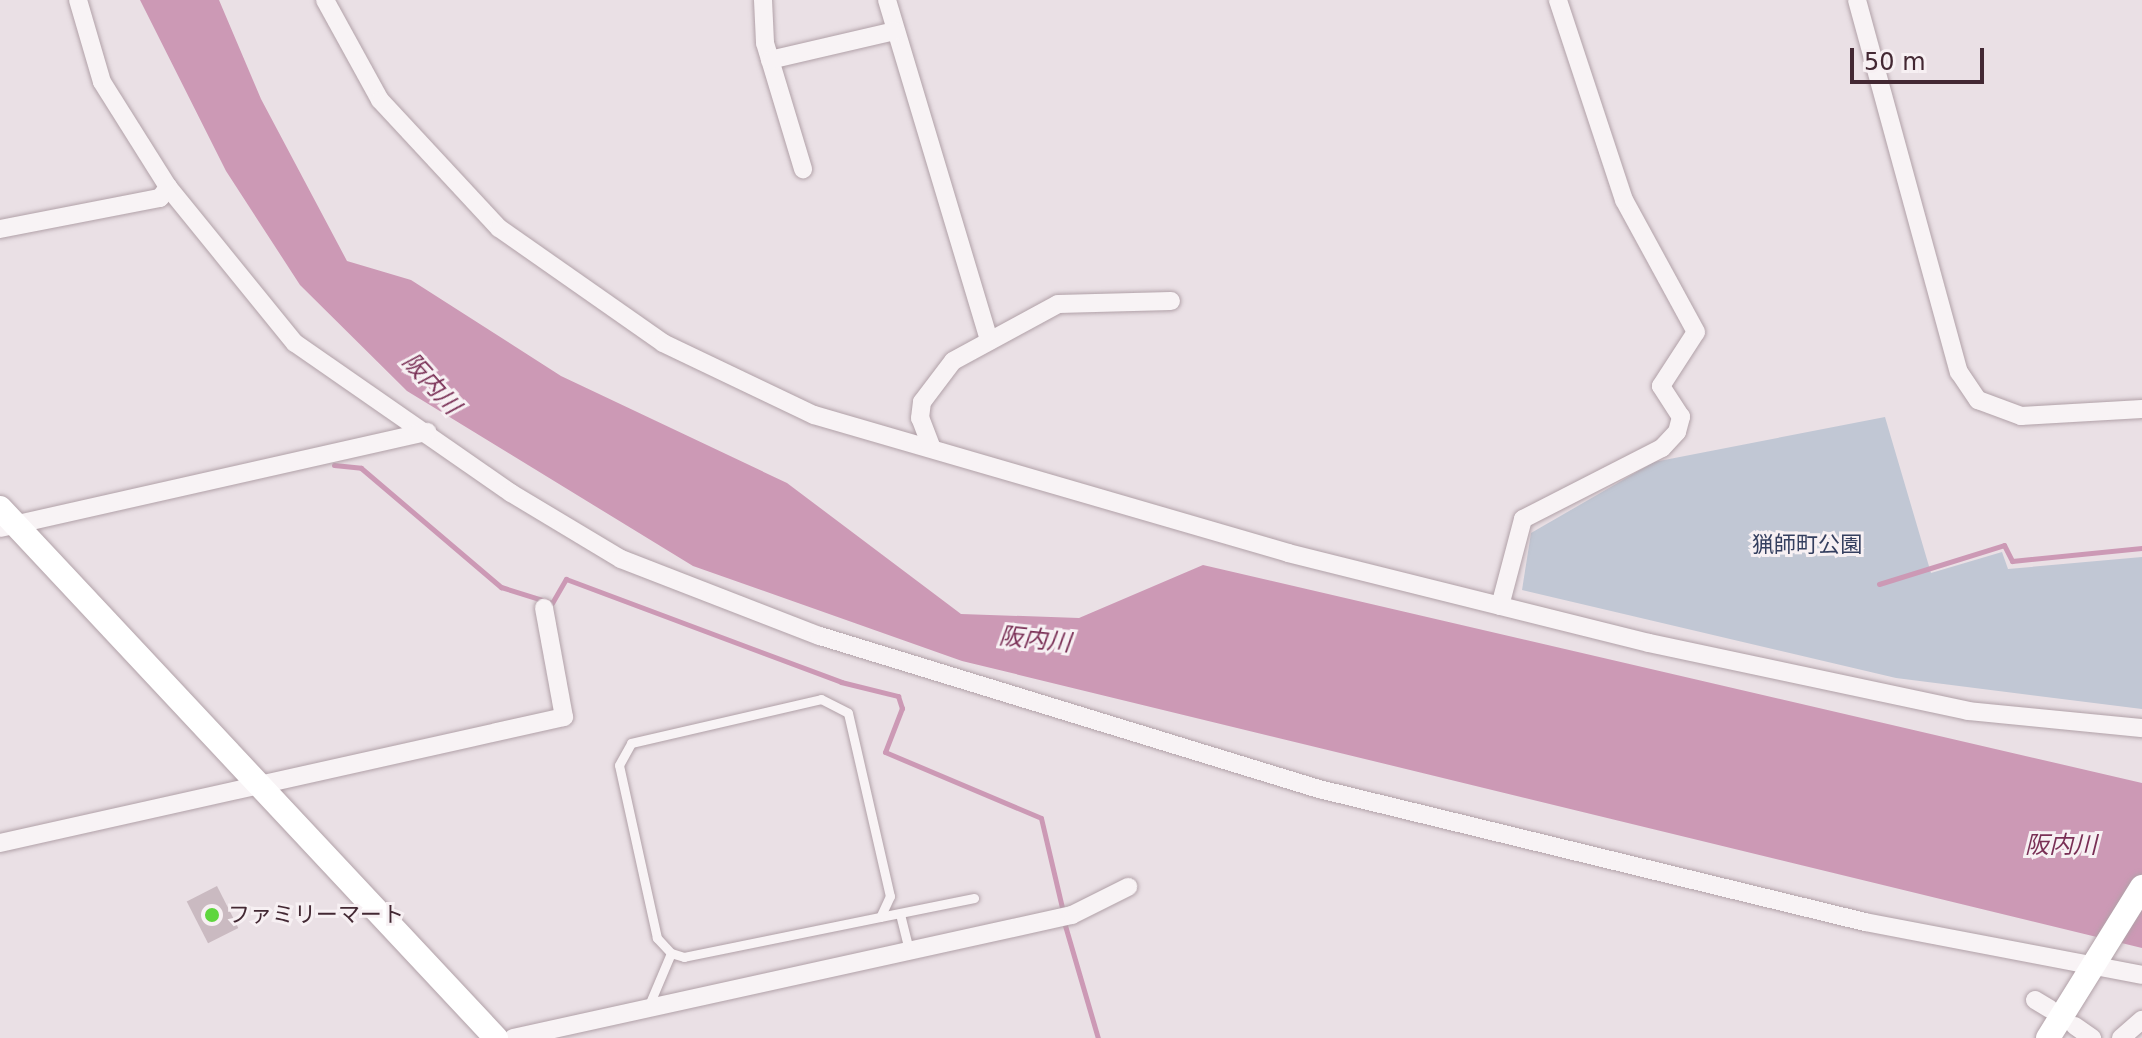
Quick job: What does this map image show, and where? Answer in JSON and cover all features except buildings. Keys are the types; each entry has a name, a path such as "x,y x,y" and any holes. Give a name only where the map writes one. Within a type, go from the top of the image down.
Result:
{"street":[{"path":"78,0 102,82 168,187 295,343 621,559 820,636 1491,836 2091,968 2142,975"},
{"path":"325,0 380,100 446,178 584,294 663,343 814,415 931,446 964,463 1500,606 1968,711 2142,728"},
{"path":"763,0 770,60 803,169"},
{"path":"887,0 989,341"},
{"path":"1500,606 1523,519 1662,448 1677,432 1681,417 1661,386 1696,332 1624,200 1558,0"},
{"path":"1857,0 1959,372 1978,400 2000,412 2142,409"},
{"path":"770,60 895,31"},
{"path":"0,229 160,198 168,187"},
{"path":"931,446 920,418 922,402 953,361 1058,304 1171,301"},
{"path":"6,520 427,432"},
{"path":"6,520 266,787 496,1038"},
{"path":"0,843 266,787 564,717 544,608"},
{"path":"513,1038 649,1005 1072,915 1128,887"},
{"path":"2048,1038 2142,887"},
{"path":"2121,1038 2142,1020"},
{"path":"2075,1026 2092,1038"}],"lane":[{"path":"880,917 890,896 848,713 821,699 631,743 619,765 657,938 671,953 684,957 974,898"},
{"path":"900,914 909,950"},
{"path":"649,1005 671,953"}],"green space":[{"name":"猟師町公園","path":"1885,417 1931,573 2002,552 2008,569 2142,557 2142,709 1896,678 1522,590 1531,533 1654,462"}],"water":[{"name":"阪内川","path":"140,0 219,0 261,99 347,261 411,280 561,376 787,483 961,614 1079,618 1203,565 2142,783 2142,948 962,661 693,566 407,391 300,285 226,171"}],"waterway":[{"path":"334,465 361,468 501,587 552,603 566,579 841,682 898,696 902,708 885,752 1041,818 1063,912"},
{"path":"1879,584 2004,545 2012,561 2142,548"},
{"path":"1064,922 1098,1038"}],"place":[{"name":"ファミリーマート","path":"212,915"}]}
